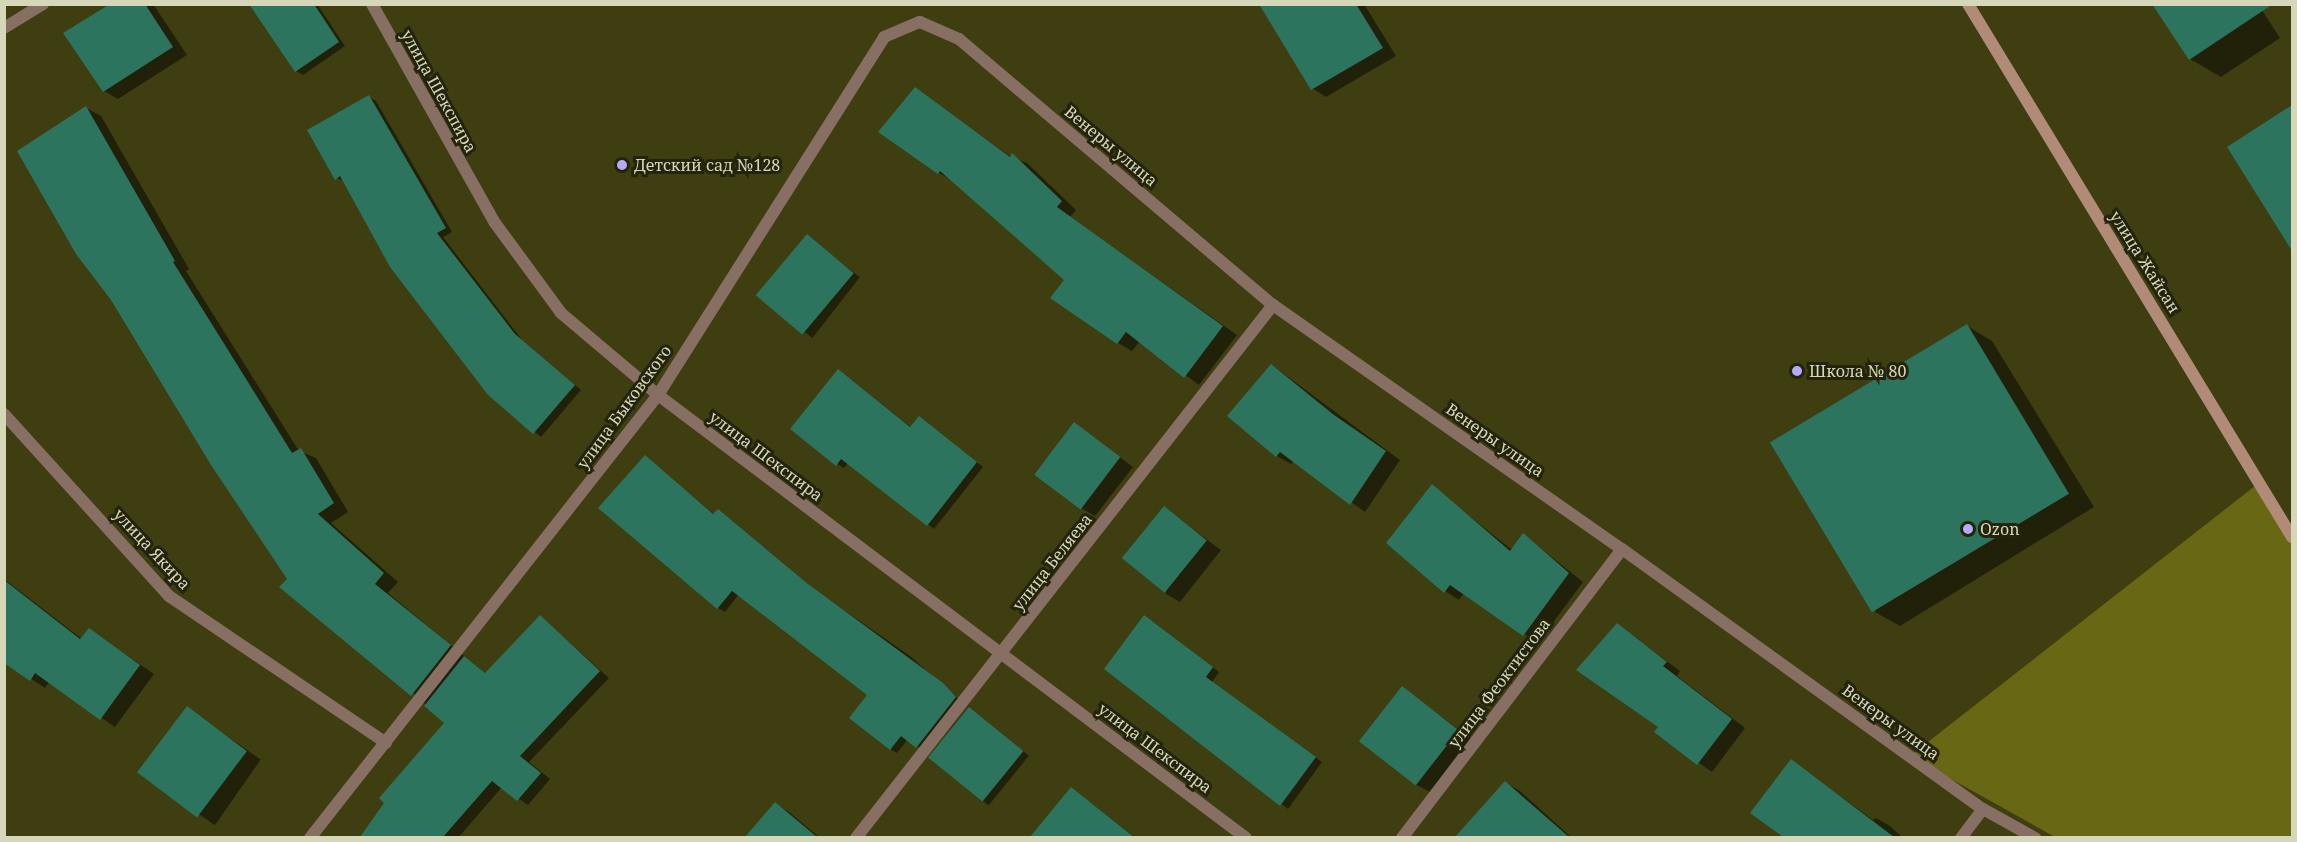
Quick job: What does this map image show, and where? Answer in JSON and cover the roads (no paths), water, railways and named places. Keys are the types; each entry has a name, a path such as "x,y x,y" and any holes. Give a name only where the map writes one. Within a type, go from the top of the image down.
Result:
{"street":[{"path":"4,28 43,4"},
{"name":"улица Шекспира","path":"372,4 495,223 561,313 658,395 1246,837"},
{"name":"улица Жайсан","path":"1968,4 2292,537"},
{"name":"улица Быковского","path":"310,837 658,395 884,38 920,22 959,39"},
{"name":"Венеры улица","path":"959,39 1273,305 1622,549 1983,809 2036,837"},
{"name":"улица Беляева","path":"856,837 1273,305"},
{"name":"улица Якира","path":"4,414 169,596 386,743"},
{"name":"улица Феоктистова","path":"1402,837 1622,549"},
{"path":"1961,837 1983,809"}],"place":[{"name":"Детский сад №128","path":"622,165"},
{"name":"Школа № 80","path":"1797,371"},
{"name":"Ozon","path":"1968,529"}]}
